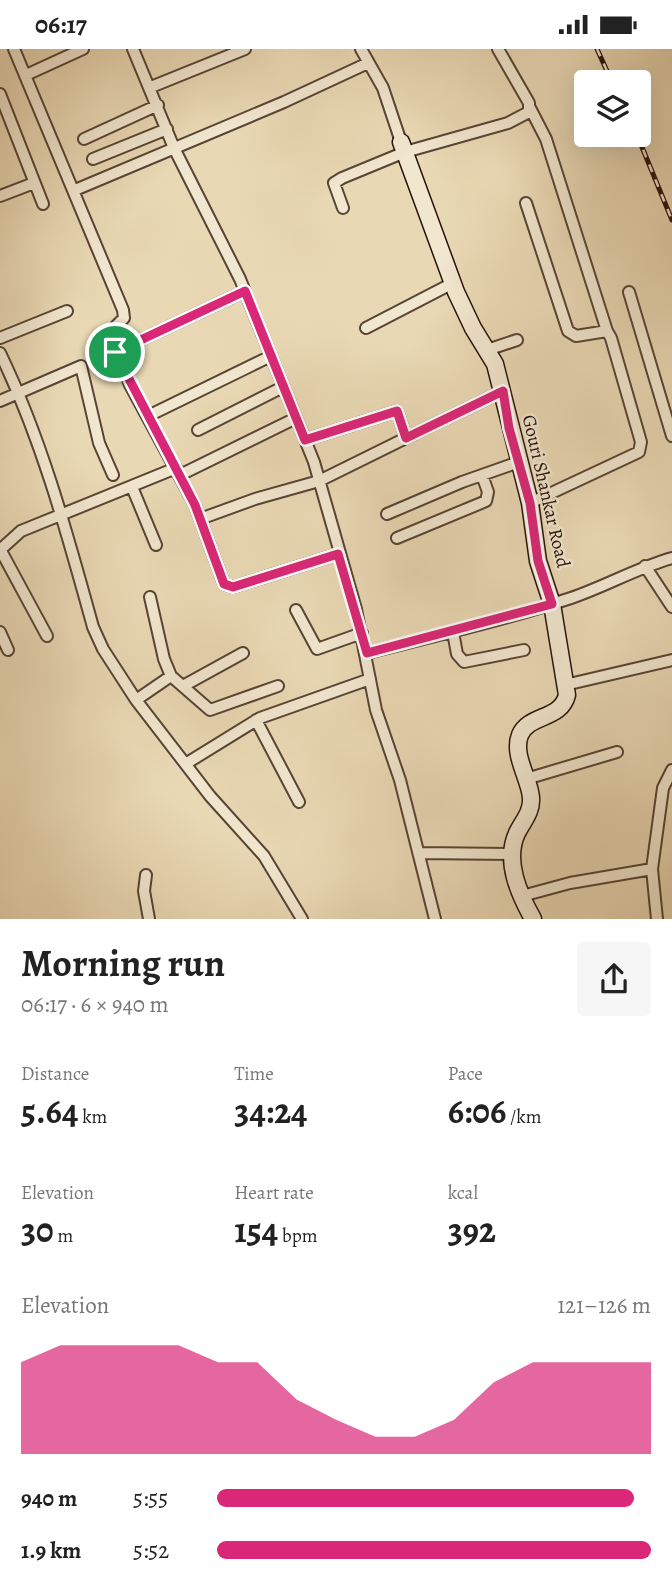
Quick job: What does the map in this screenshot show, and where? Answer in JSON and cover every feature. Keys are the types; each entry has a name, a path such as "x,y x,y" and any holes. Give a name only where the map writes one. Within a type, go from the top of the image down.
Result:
{"street":[{"path":"14,49 123,310 124,318 121,323 109,333 115,352 200,519 221,579 228,587 338,554"},
{"path":"26,75 83,49"},
{"path":"133,49 174,148 245,291 305,440 362,632 376,710 401,780 435,919"},
{"path":"151,87 245,49"},
{"path":"361,49 383,88 403,147"},
{"path":"498,49 545,139 638,427 640,449 530,503"},
{"path":"75,190 368,63"},
{"path":"0,94 43,204"},
{"path":"84,139 158,105"},
{"path":"342,208 334,183 403,147 508,123 526,115 530,108"},
{"path":"93,159 167,129"},
{"name":"Gouri Shankar Road","path":"403,147 453,283 473,328 495,364 530,503 538,561 552,604 565,685"},
{"path":"0,196 34,183"},
{"path":"526,203 568,331 576,336 607,331"},
{"path":"366,328 453,283"},
{"path":"115,352 245,291"},
{"path":"629,292 672,436"},
{"path":"0,338 67,310"},
{"path":"487,350 517,340"},
{"path":"0,353 49,471 93,627 103,649 136,700 210,796 264,856 302,919"},
{"path":"148,416 271,356"},
{"path":"0,401 81,366 99,443 113,475"},
{"path":"198,430 283,387"},
{"path":"200,519 255,499 319,481 503,391"},
{"path":"305,440 397,411 406,438"},
{"path":"47,636 0,550 21,531 61,513 178,472 296,418"},
{"path":"387,514 519,462"},
{"path":"397,538 486,501 488,492 482,475"},
{"path":"132,487 156,545"},
{"path":"367,653 552,604 586,593 645,566 672,558"},
{"path":"645,566 672,607"},
{"path":"150,597 164,659 171,676 209,710 278,686"},
{"path":"296,610 317,649 362,632"},
{"path":"0,632 8,650"},
{"path":"453,632 457,654 464,661 524,650"},
{"path":"183,686 243,653"},
{"path":"533,919 510,854 512,844 530,811 530,792 520,759 520,736 526,727 557,712 565,703 565,685 672,660"},
{"path":"136,700 171,676"},
{"path":"187,763 256,720 370,679"},
{"path":"256,720 299,802"},
{"path":"526,779 617,753"},
{"path":"657,919 652,869 663,788 672,770"},
{"path":"420,853 510,854"},
{"path":"523,896 570,883 652,869"},
{"path":"146,876 144,891 149,919"}],"railway":[{"path":"597,49 607,70"},
{"path":"642,147 672,220"}],"route":[{"path":"245,291 305,440 397,411 406,438 503,391 509,428 530,503 538,561 552,604 367,653 338,554 228,587 221,579 195,505 115,352 245,291"}]}
